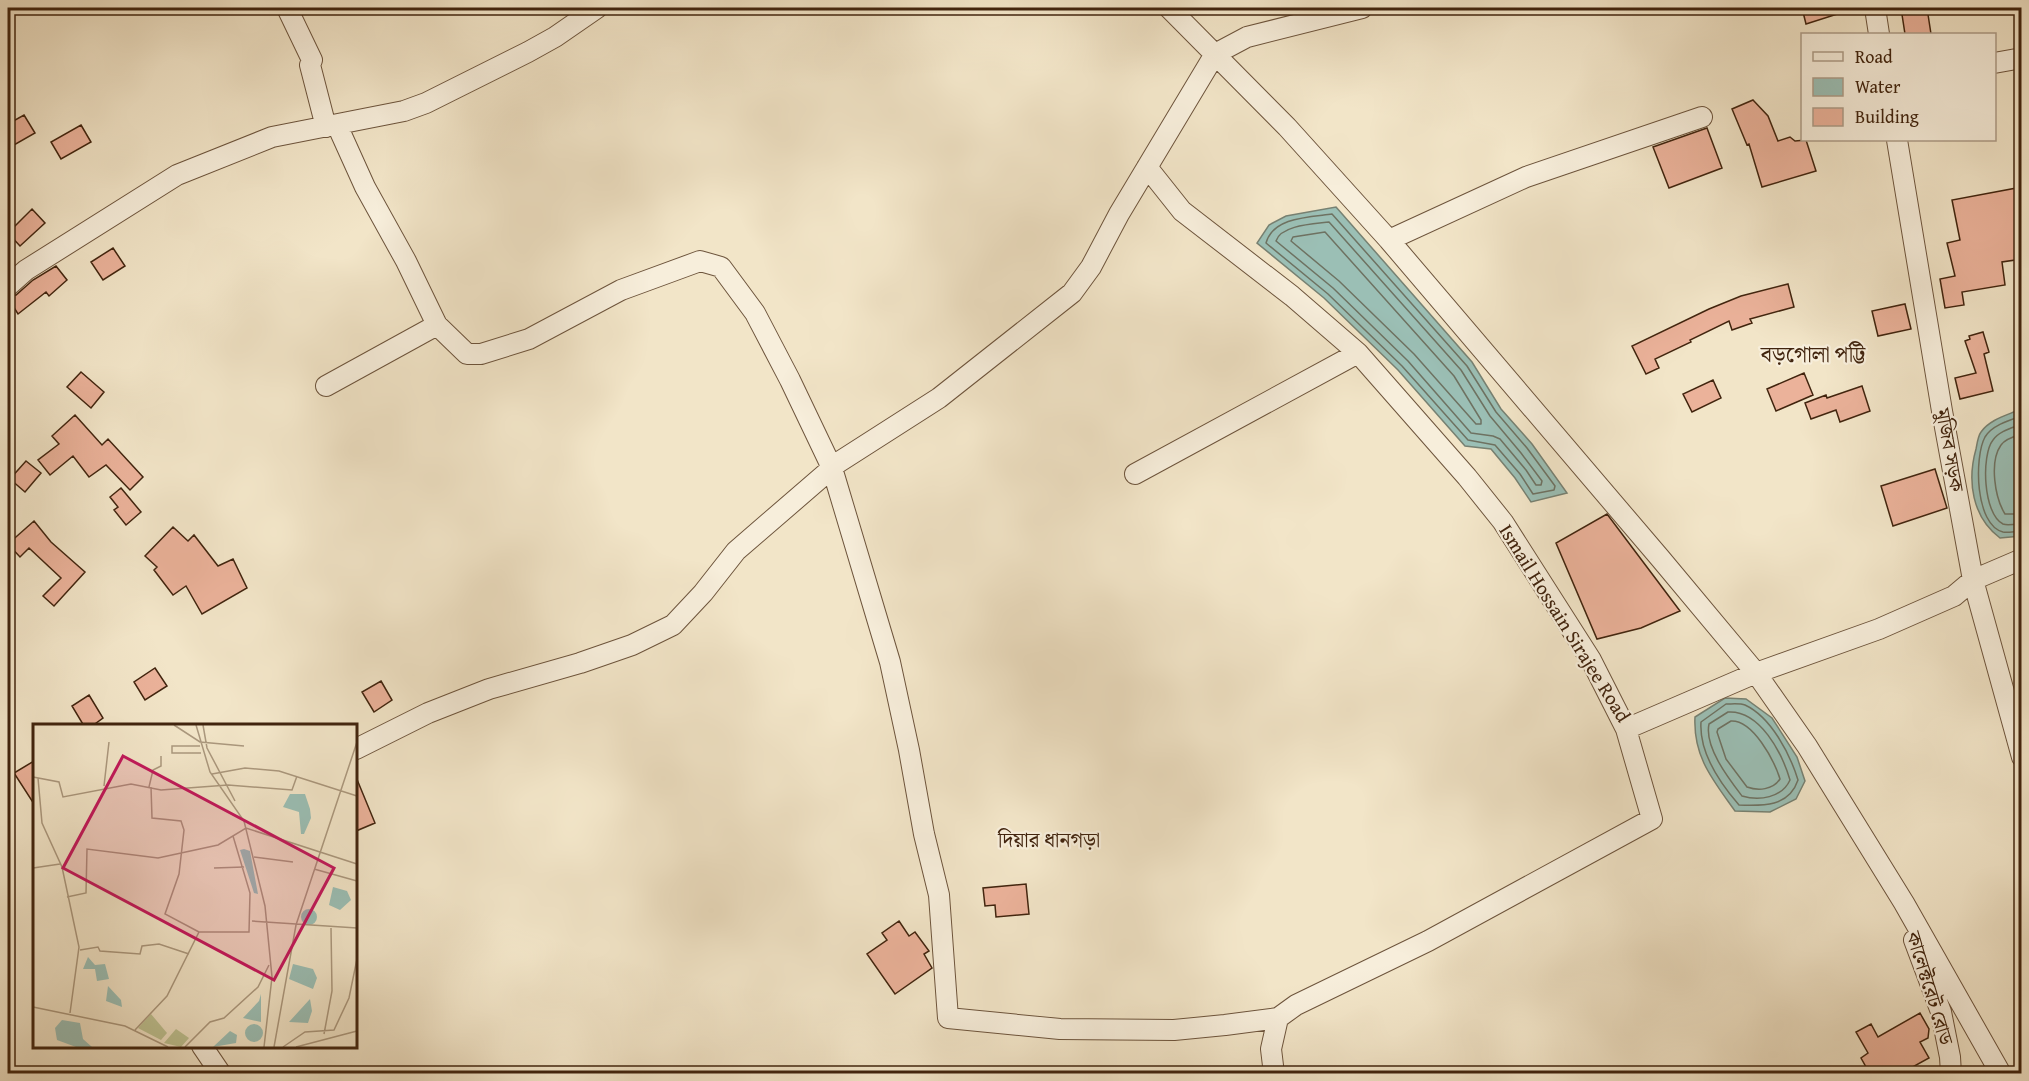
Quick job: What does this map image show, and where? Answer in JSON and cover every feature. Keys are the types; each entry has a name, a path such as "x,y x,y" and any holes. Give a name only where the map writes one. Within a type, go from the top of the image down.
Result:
{"street":[{"path":"287,8 312,60 310,66 332,126 406,261 437,325 468,354 481,354 528,339 621,290 700,261 721,267 755,313 832,468 890,662 924,834 939,895 948,1017 1060,1029 1174,1030 1278,1017 1296,1005 1428,941 1652,819 1626,729"},
{"path":"8,286 26,270 177,176 272,137 404,111 426,103 555,37 597,8"},
{"path":"1169,8 1287,127 1389,240 1756,673 1807,746 1904,903 2001,1074"},
{"path":"357,748 428,713 479,693 590,660 632,645 674,625 736,551 832,468 939,398 1072,293 1090,267 1215,54 1247,37 1362,8"},
{"path":"1875,8 1879,33"},
{"path":"1996,63 2022,57"},
{"path":"1389,240 1526,177 1701,117"},
{"name":"মুজিব সড়ক","path":"1897,141 1973,580 2022,757"},
{"name":"Ismail Hossain Sirajee Road","path":"1147,167 1182,211 1292,296 1358,353 1467,477 1503,522 1591,660 1626,729 1756,673 1879,629 1954,596 1973,580 2022,559"},
{"path":"326,386 437,325"},
{"path":"1135,474 1358,353"},
{"name":"কালেক্টরেট রোড","path":"1904,903 1916,945 1941,1012 1952,1074"},
{"path":"1274,1074 1271,1048 1278,1017"},
{"path":"203,1048 221,1074"}],"water":[{"path":"1336,207 1472,362 1501,409 1532,444 1567,493 1531,502 1491,449 1465,446 1398,370 1324,298 1257,243 1269,225 1286,216"},
{"path":"2021,409 2021,536 2000,538 1983,520 1974,498 1973,461 1981,432 1994,421"},
{"path":"1725,698 1746,699 1772,718 1797,757 1805,781 1796,799 1770,812 1735,811 1719,789 1706,767 1697,744 1695,717"}],"building":[{"path":"1802,8 1847,8 1847,11 1806,24"},
{"path":"1901,8 1927,8 1931,33 1905,33"},
{"path":"1753,100 1768,116 1778,141 1790,137 1795,141 1806,141 1816,171 1762,187 1749,144 1747,145 1732,109"},
{"path":"24,115 35,133 14,145 8,134 8,124"},
{"path":"81,125 91,142 61,159 51,142"},
{"path":"1707,128 1722,168 1669,188 1653,147"},
{"path":"2022,187 2022,259 2002,262 2005,285 1962,292 1964,305 1945,308 1940,279 1955,276 1947,243 1960,240 1952,200"},
{"path":"32,209 45,223 20,246 8,233"},
{"path":"113,248 125,266 103,280 91,262"},
{"path":"56,266 67,280 49,296 46,292 18,314 8,298 16,295 33,280"},
{"path":"1788,284 1794,307 1750,319 1752,323 1732,330 1729,321 1655,359 1659,368 1646,374 1632,346 1741,296"},
{"path":"1905,304 1911,329 1878,336 1872,311"},
{"path":"1983,332 1989,352 1984,354 1993,391 1960,399 1955,378 1976,373 1965,341 1970,339 1969,336"},
{"path":"81,372 104,392 91,408 67,387"},
{"path":"1804,373 1813,395 1776,411 1767,389"},
{"path":"1713,380 1721,398 1692,412 1683,394"},
{"path":"1862,386 1870,411 1840,422 1836,410 1811,419 1805,403"},
{"path":"75,415 102,445 108,439 143,477 130,490 106,465 89,477 73,456 50,475 38,460 59,444 52,436"},
{"path":"26,461 41,473 25,492 10,479"},
{"path":"1935,469 1947,508 1893,526 1881,486"},
{"path":"121,488 141,512 126,525 114,510 118,507 110,497"},
{"path":"1607,514 1680,611 1641,628 1597,639 1556,543"},
{"path":"34,521 51,542 85,572 54,606 43,596 61,578 29,548 20,557 8,544"},
{"path":"173,527 188,541 194,535 218,566 233,559 247,588 202,614 186,586 173,595 154,570 157,567 145,556"},
{"path":"155,668 167,686 145,700 134,682"},
{"path":"381,681 392,700 374,712 362,692"},
{"path":"89,695 103,718 95,724 83,724 72,706"},
{"path":"33,762 33,802 14,773"},
{"path":"357,779 375,823 357,831"},
{"path":"1026,884 1029,914 996,917 995,905 985,906 983,888"},
{"path":"899,921 909,936 915,932 929,951 924,954 932,968 895,994 867,954 887,940 882,933"},
{"path":"1920,1013 1929,1029 1928,1038 1920,1042 1929,1058 1900,1074 1870,1074 1861,1058 1868,1053 1856,1032 1871,1024 1878,1037"}],"district":[{"name":"বড়গোলা পট্টি","path":"1813,354"},
{"name":"দিয়ার ধানগড়া","path":"1049,840"}]}
